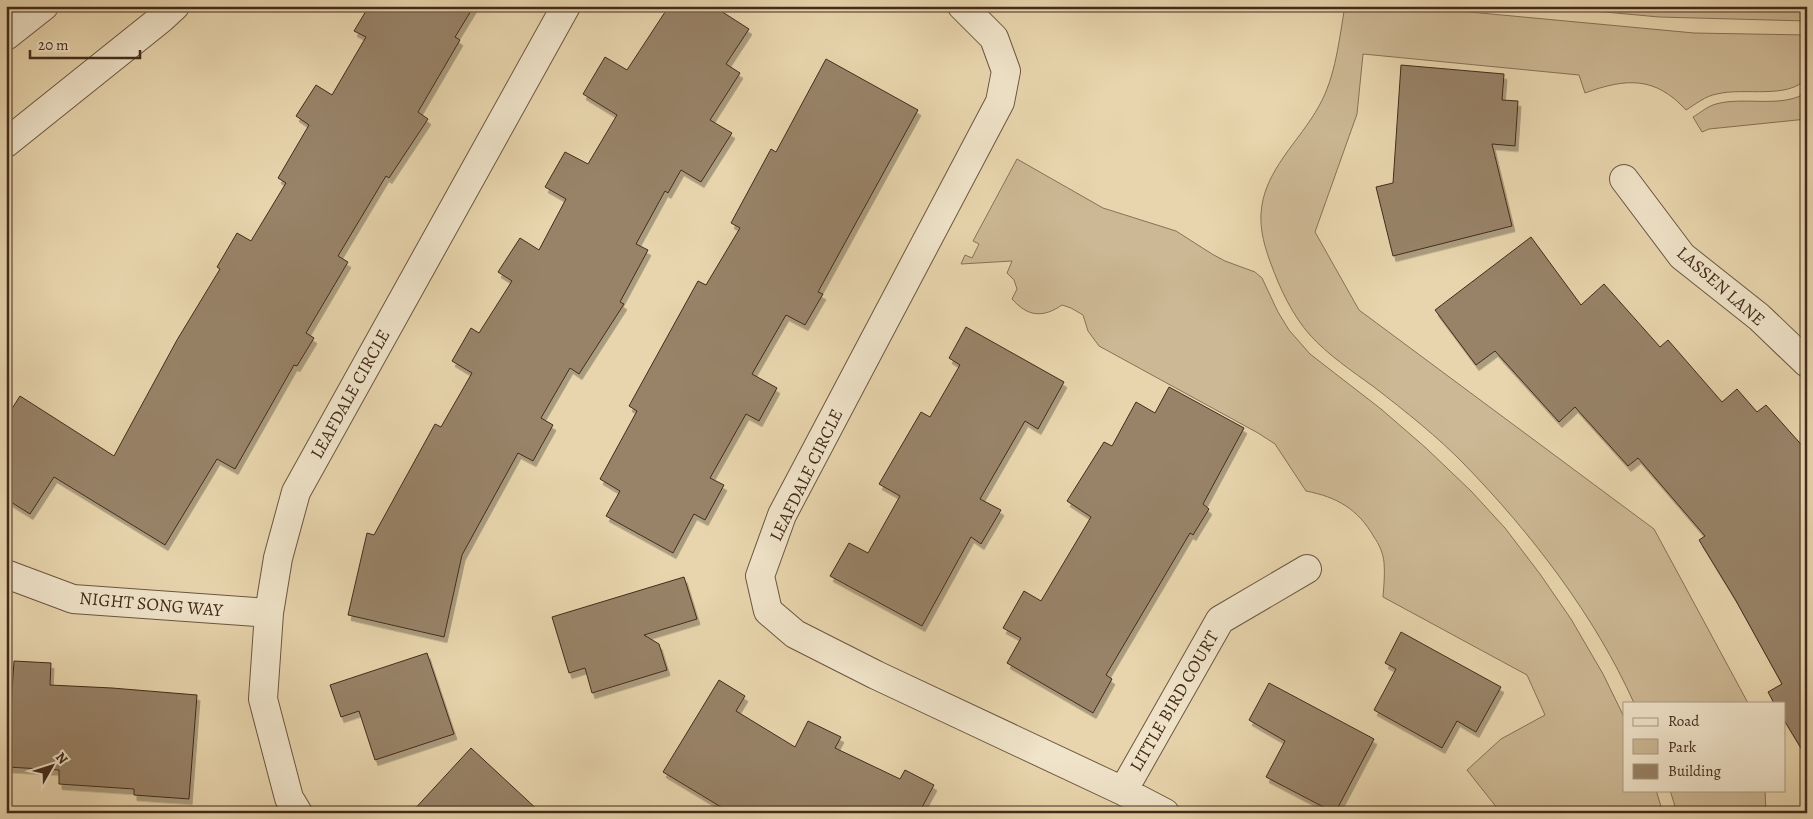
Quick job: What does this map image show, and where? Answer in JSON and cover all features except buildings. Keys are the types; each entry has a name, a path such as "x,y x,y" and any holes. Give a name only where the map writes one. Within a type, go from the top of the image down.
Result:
{"street":[{"path":"6,36 44,6"},
{"path":"6,143 175,6"},
{"name":"LEAFDALE CIRCLE","path":"298,813 289,798 263,699 269,613 278,558 296,492 566,6"},
{"name":"LEAFDALE CIRCLE","path":"962,6 994,38 1006,71 1000,102 782,515 760,576 768,611 795,634 876,675 1123,791 1165,813"},
{"name":"LASSEN LANE","path":"1624,179 1682,256 1759,317 1807,363"},
{"name":"LITTLE BIRD COURT","path":"1123,791 1220,620 1307,569"},
{"name":"NIGHT SONG WAY","path":"6,574 73,599 269,613"}],"green space":[{"path":"1345,6 1428,6 1459,11 1694,33 1807,35 1807,78 1799,85 1777,91 1717,94 1705,98 1686,110 1663,91 1639,83 1614,85 1585,93 1579,75 1363,54 1357,114 1315,232 1359,310 1654,529 1747,702 1634,702 1581,607 1537,547 1490,491 1444,444 1324,349 1304,328 1293,311 1278,283 1265,246 1261,220 1263,198 1275,170 1319,106 1325,94 1336,57"},
{"path":"1540,6 1807,6 1807,21 1659,17"},
{"path":"1807,92 1807,119 1709,129 1702,132 1693,117 1716,104 1739,101 1787,100"},
{"path":"1017,159 1103,208 1176,231 1225,261 1255,272 1262,278 1289,330 1310,354 1381,409 1471,491 1505,528 1540,574 1571,619 1603,674 1623,715 1623,792 1657,792 1663,813 1501,813 1467,770 1501,739 1545,715 1527,675 1383,597 1384,566 1382,552 1368,527 1354,512 1337,501 1306,491 1275,444 1099,346 1088,331 1083,315 1062,305 1048,312 1036,314 1018,305 1012,299 1017,289 1014,280 1007,273 1012,261 961,264 965,255 972,258 979,244 973,241"},
{"path":"1671,792 1765,792 1766,813 1677,813"}]}
